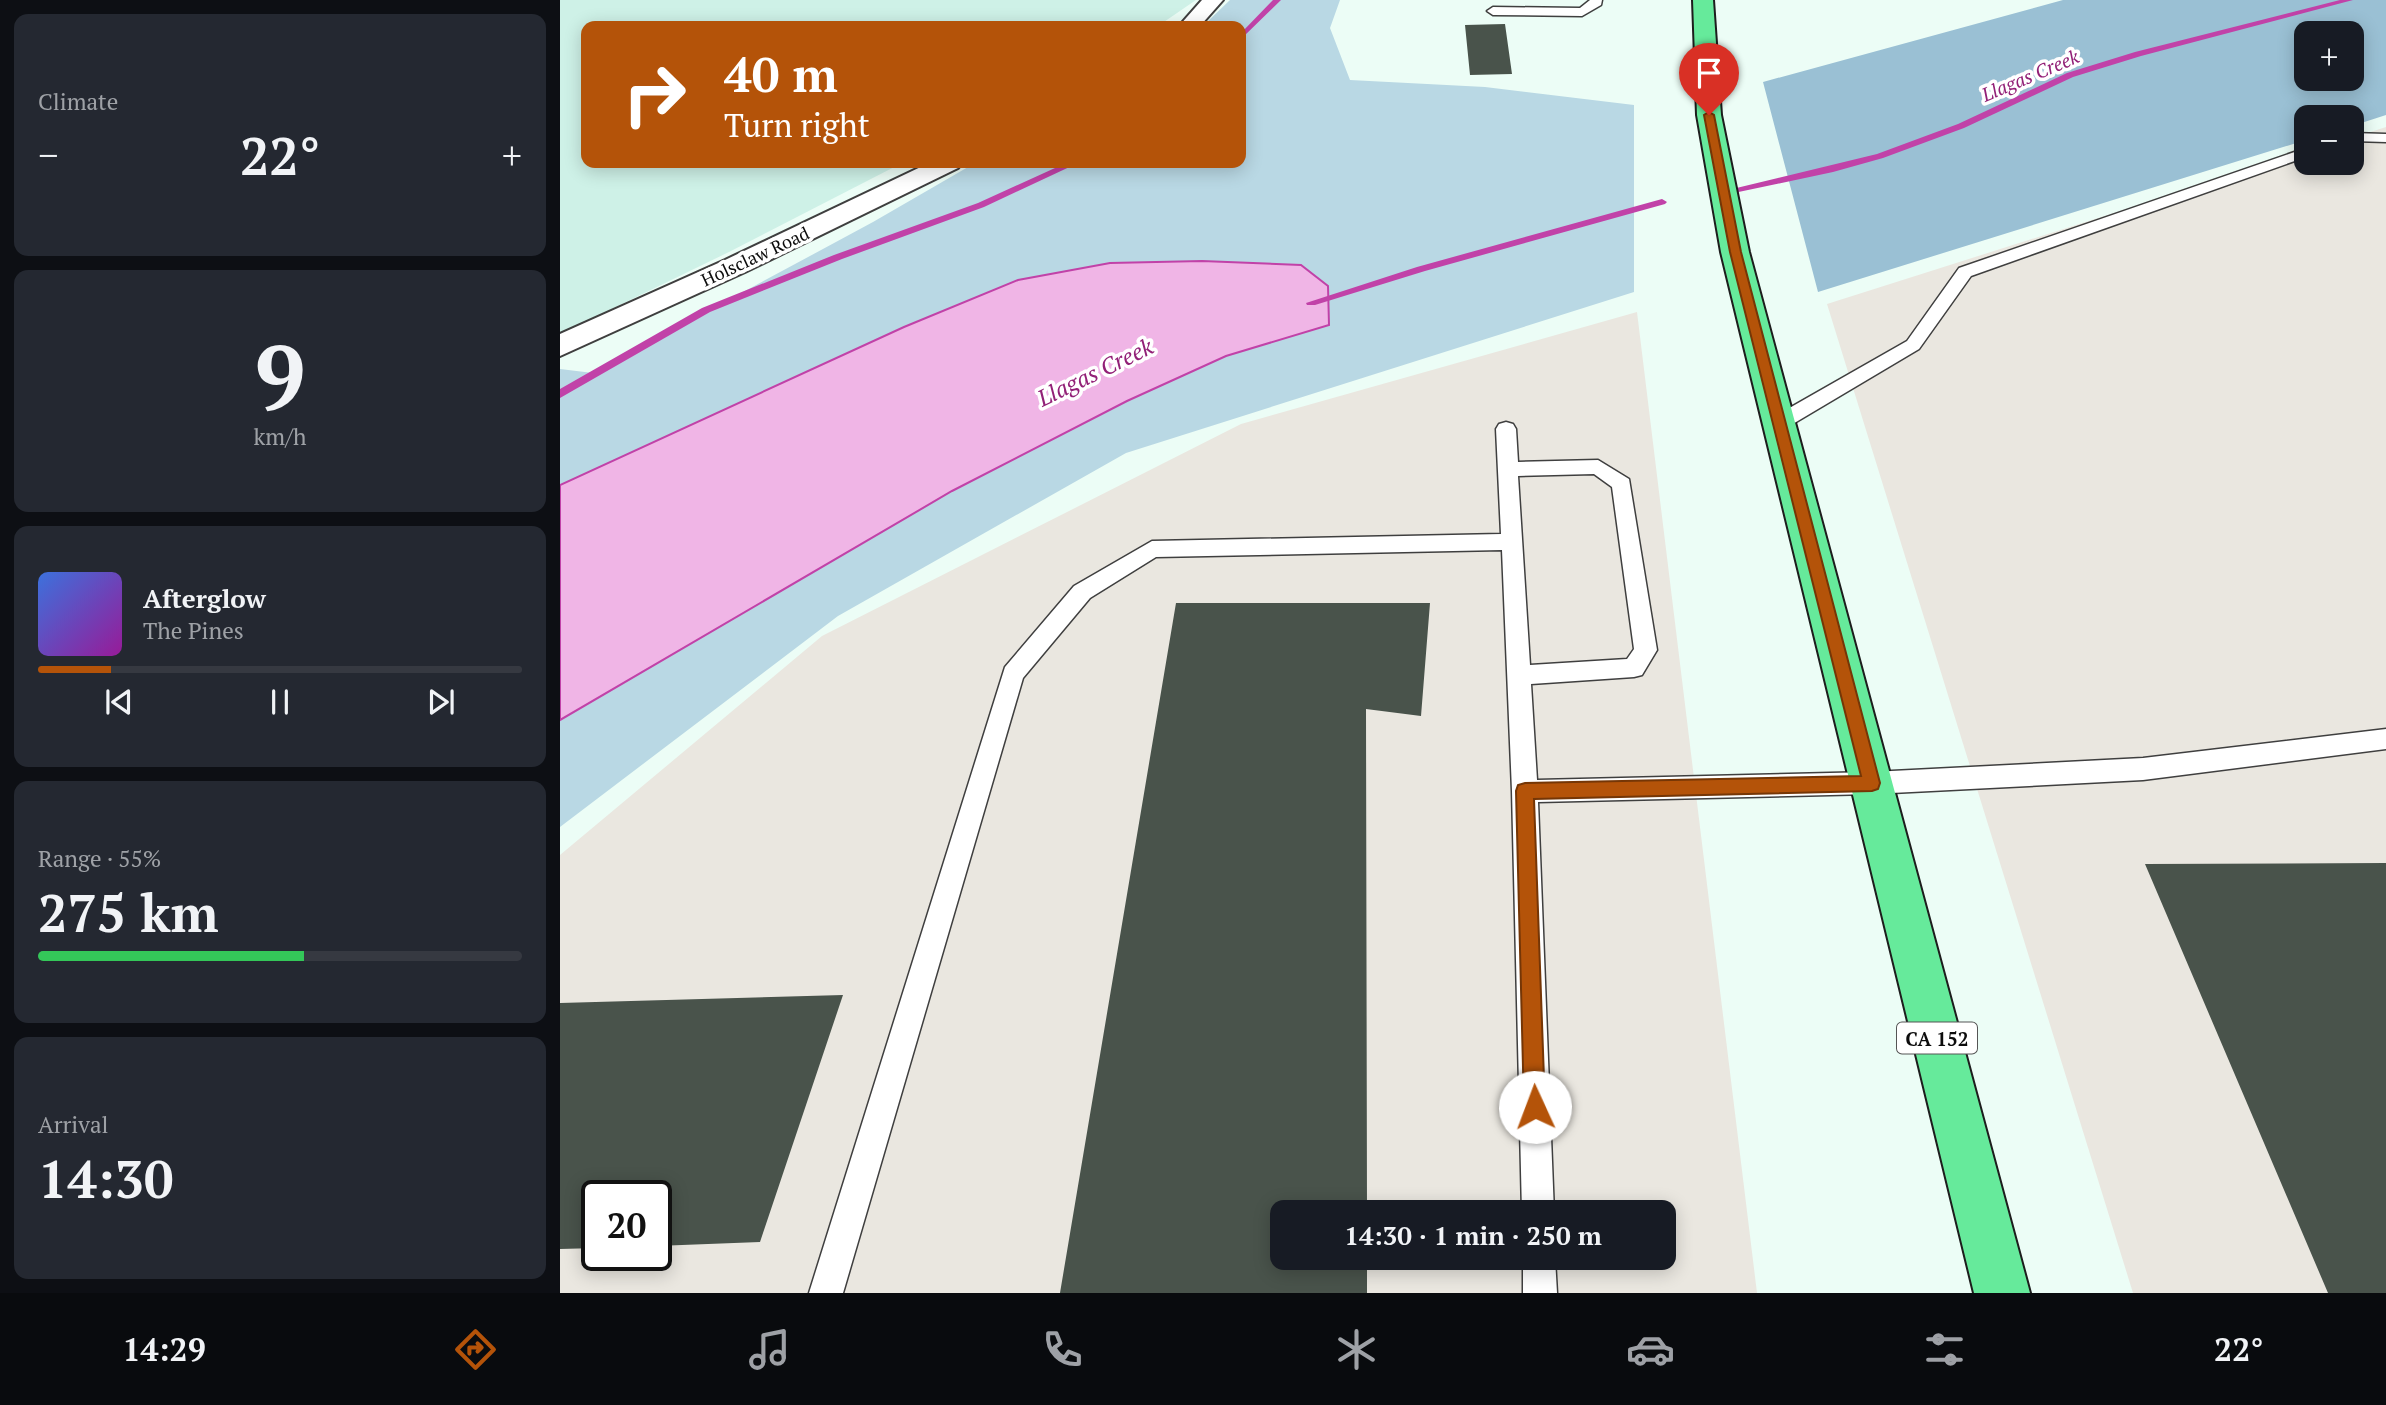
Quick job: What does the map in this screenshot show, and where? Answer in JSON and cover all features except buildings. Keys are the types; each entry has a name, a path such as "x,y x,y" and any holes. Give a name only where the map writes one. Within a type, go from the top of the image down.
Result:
{"highway":[{"name":"CA 152","path":"1703,0 1712,129 1735,252 2002,1293"}],"street":[{"path":"1194,21 1213,0"},
{"name":"Holsclaw Road","path":"560,346 939,168"}],"lane":[{"path":"1493,11 1582,12 1595,5 1596,0"},
{"path":"2364,137 2386,138"},
{"path":"1779,423 1913,345 1965,272 2294,156"},
{"path":"1506,429 1525,791 1538,1200"},
{"path":"1508,469 1598,467 1622,484 1646,650 1634,668 1517,675"},
{"path":"826,1293 1013,674 1082,592 1152,549 1511,542"},
{"path":"1525,791 1872,783 2143,769 2386,739"},
{"path":"1540,1270 1541,1293"}],"shaded area":[{"path":"1230,0 1340,0 1330,28 1350,80 1485,87 1634,105 1634,292 1126,453 838,616 560,827 560,369 593,373 873,222 966,168 1246,168 1246,21 1208,21"},
{"path":"2063,0 2386,0 2386,115 2364,122 2364,105 2294,105 2294,144 1818,292 1763,82"},
{"path":"2386,127 2386,1293 2133,1293 1827,304 2294,156 2294,175 2364,175 2364,134"},
{"path":"1637,312 1757,1293 560,1293 560,855 822,636 1241,424"}],"green space":[{"path":"560,0 1196,0 1165,21 581,21 581,168 892,168 729,252 560,334"}],"water":[{"path":"1202,261 1301,265 1328,286 1329,325 1226,356 1127,401 952,491 560,720 560,485 904,327 1018,280 1110,263"}],"waterway":[{"name":"Llagas Creek","path":"1246,32 1277,0"},
{"name":"Llagas Creek","path":"1729,191 1880,156 1961,126 2070,75 2138,54 2349,0"},
{"name":"Llagas Creek","path":"560,394 706,310 838,257 981,205 1062,168"},
{"name":"Llagas Creek","path":"1311,303 1421,269 1662,202"}],"route":[{"path":"1535,1107 1525,791 1872,783 1735,252 1709,115"}]}
